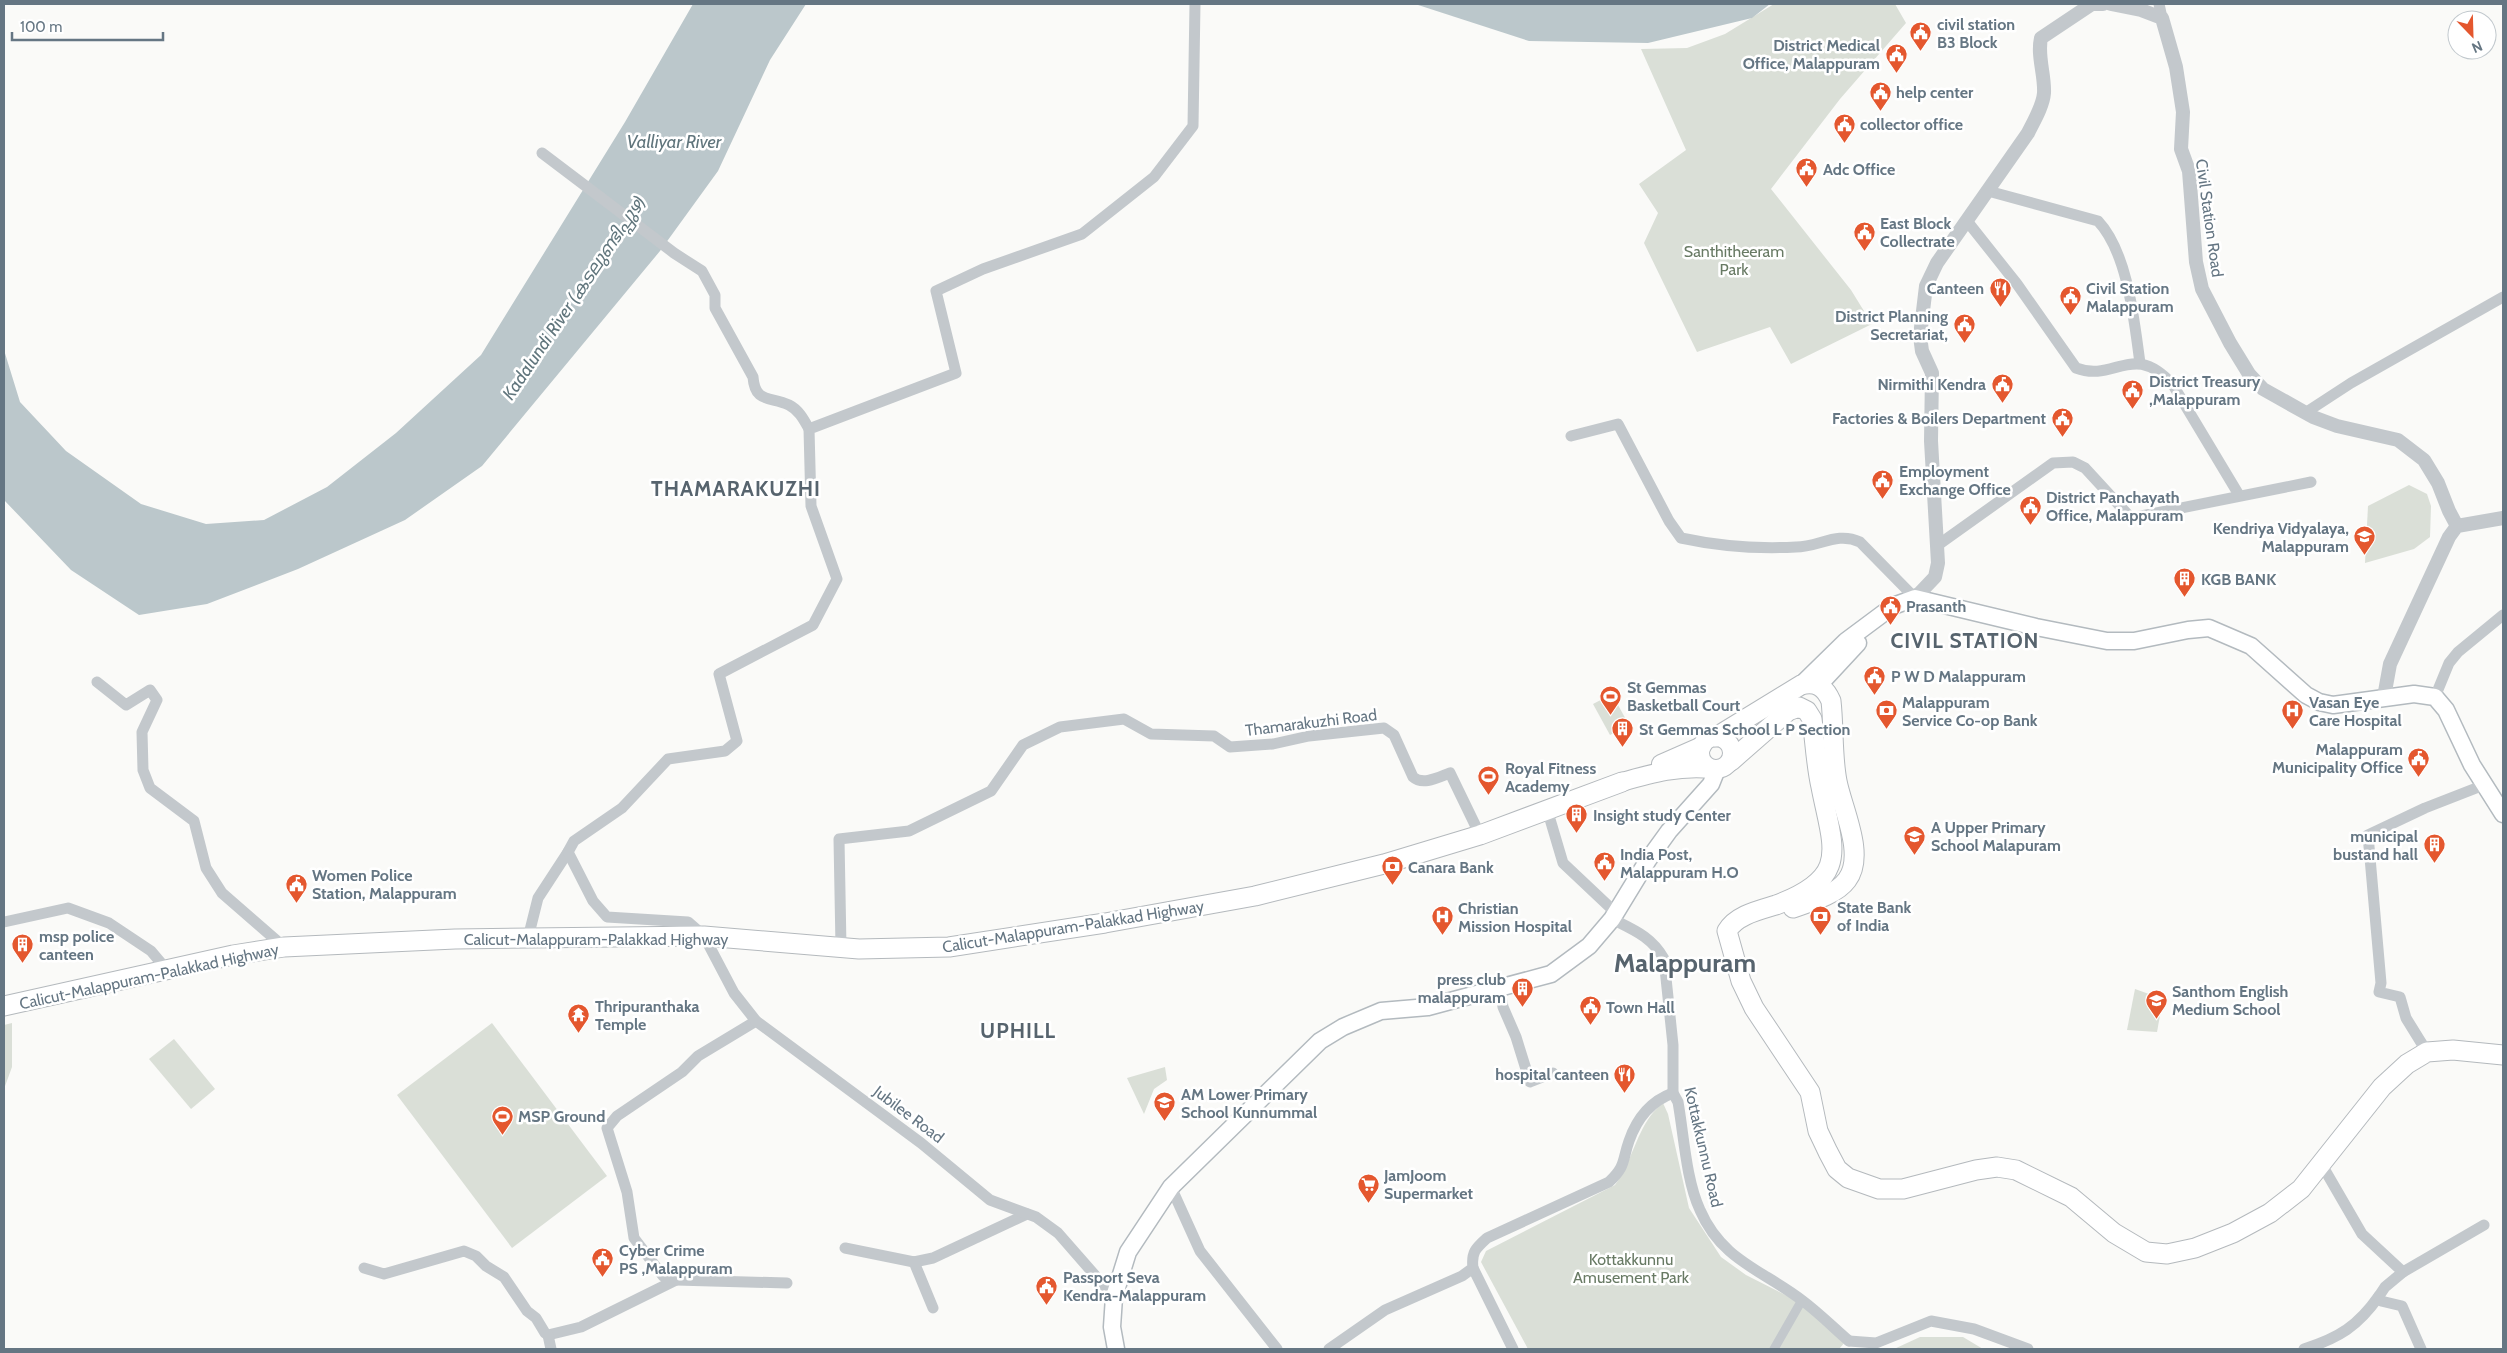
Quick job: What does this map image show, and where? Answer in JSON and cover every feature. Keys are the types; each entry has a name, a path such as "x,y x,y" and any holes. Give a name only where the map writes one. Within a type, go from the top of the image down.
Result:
{"highway":[{"name":"Calicut-Malappuram-Palakkad Highway","path":"1709,742 1810,685"},
{"path":"1731,947 1736,930 1750,922 1830,893 1847,880 1853,865 1854,846 1837,780 1832,701 1828,692 1810,685"},
{"path":"1720,766 1788,711 1799,707 1807,711 1812,719 1820,786 1832,836 1833,853 1826,873 1816,884 1793,898 1741,918 1730,926 1727,931 1740,980 1754,1008 1810,1092 1818,1131 1828,1152 1837,1169 1860,1184 1879,1189 1903,1189 1976,1170 1997,1167 2016,1170 2071,1197 2114,1233 2146,1252 2167,1254 2194,1248 2225,1236 2270,1213 2301,1189 2322,1165 2382,1087 2407,1064 2427,1052 2453,1050 2503,1055"},
{"name":"Calicut-Malappuram-Palakkad Highway","path":"4,1006 232,955 284,947 455,939 704,936 859,949 949,947 1105,923 1255,896 1384,864 1480,835 1622,782"}],"main road":[{"path":"1810,685 1846,641 1893,606 1915,598 2036,627 2107,641 2134,641 2188,630 2209,628 2251,646 2306,695 2318,702 2333,705 2414,694 2435,697 2446,710 2484,785 2503,814"},
{"path":"1116,1349 1112,1327 1114,1297 1128,1252 1171,1187 1320,1041 1343,1027 1381,1011 1428,1006 1551,974 1589,946 1614,916 1648,860 1669,831 1711,784 1720,766 1732,755 1730,745 1726,740 1709,742 1701,759 1720,766"},
{"name":"Calicut-Malappuram-Palakkad Highway","path":"1622,782 1709,742"},
{"name":"Calicut-Malappuram-Palakkad Highway","path":"1622,782 1666,769 1689,766 1720,766"}],"street":[{"path":"809,429 956,373 936,291 982,269 1082,234 1154,177 1193,126 1195,4"},
{"path":"1571,436 1618,424 1664,512 1681,538 1720,544 1776,548 1800,547 1840,537 1851,538 1860,542 1915,598 1935,577 1938,545 1931,441 1932,373 1922,351 1920,336 1926,286 1937,264 2028,133 2037,114 2044,94 2039,46 2041,38 2092,4 2103,4"},
{"name":"Civil Station Road","path":"2111,4 2141,10 2160,11 2176,67 2183,112 2182,148 2189,171 2196,262 2202,289 2249,374 2263,389 2305,413 2338,426 2398,440 2424,460 2438,483 2448,511 2457,526"},
{"path":"528,938 538,898 574,842 622,808 668,759 725,751 737,742 718,674 813,625 837,579 811,506 809,429 799,413 789,405 762,397 754,388 754,377 715,308 715,295 702,271 674,253 542,153"},
{"path":"1988,191 2098,221 2110,233 2122,268 2140,363"},
{"path":"1967,221 2017,284 2076,368 2088,372 2130,363 2140,363 2161,371 2173,385 2238,496"},
{"path":"2305,413 2351,383 2503,297"},
{"path":"1938,545 2053,463 2072,462 2085,468 2131,518 2311,482"},
{"path":"2384,697 2390,664 2423,597 2440,552 2457,526 2503,518"},
{"path":"2435,697 2449,663 2458,652 2503,615"},
{"path":"97,682 126,705 150,690 157,700 142,732 142,742 143,770 150,788 194,821 206,868 222,893 284,947"},
{"name":"Thamarakuzhi Road","path":"840,947 839,840 909,831 991,791 1023,745 1060,727 1124,719 1151,734 1214,736 1230,747 1273,744 1309,736 1384,728 1394,735 1413,777 1417,780 1423,781 1450,773 1480,835"},
{"path":"2427,1052 2406,1018 2400,997 2379,992 2381,983 2368,835 2425,808 2484,785"},
{"name":"Kottakkunnu Road","path":"1547,809 1563,863 1614,916 1647,936 1658,948 1664,959 1673,1045 1673,1092 1678,1102 1690,1171 1699,1209 1713,1236 1730,1254 1802,1300 1845,1345"},
{"path":"568,852 593,901 607,917 688,922 704,936"},
{"path":"4,922 68,908 109,923 151,951 167,970"},
{"name":"Jubilee Road","path":"704,936 734,993 756,1021 922,1142 990,1200 1036,1217 1058,1233 1114,1297"},
{"path":"1500,988 1503,1007 1516,1037 1530,1082 1553,1073"},
{"path":"756,1021 698,1056 682,1072 616,1116 607,1128 627,1192 634,1238 663,1276 676,1280 787,1283"},
{"path":"1513,1349 1474,1268 1472,1258 1474,1250 1487,1238 1609,1182 1622,1170 1630,1139 1650,1104 1673,1092"},
{"path":"2322,1165 2362,1234 2403,1272"},
{"path":"1171,1187 1200,1251 1277,1349"},
{"path":"845,1248 914,1262 932,1258 1027,1214"},
{"path":"2304,1349 2340,1336 2369,1310 2385,1287 2403,1272 2484,1225"},
{"path":"364,1268 384,1274 464,1251 476,1256 486,1266 504,1277 527,1311 536,1318 548,1335 551,1349"},
{"path":"914,1262 932,1308"},
{"path":"1329,1349 1385,1310 1462,1276 1474,1268"},
{"path":"548,1335 581,1327 676,1280"},
{"path":"2379,1296 2381,1301 2386,1304 2402,1306 2421,1349"},
{"path":"1774,1349 1802,1300"},
{"path":"1845,1345 1876,1343 1931,1321 1974,1330 2028,1349"}],"green space":[{"name":"Santhitheeram Park","path":"1774,4 1895,4 1906,23 1840,99 1771,189 1851,290 1872,324 1791,364 1770,327 1697,352 1644,243 1658,213 1639,184 1686,150 1641,49 1687,48 1725,34"},
{"path":"2409,485 2427,494 2431,506 2430,537 2414,549 2365,563 2368,506"},
{"name":"St Gemmas Basketball Court","path":"1612,694 1629,725 1610,735 1593,704"},
{"path":"2135,989 2163,999 2157,1032 2127,1030"},
{"path":"12,1023 12,1067 4,1089 4,1025"},
{"name":"MSP Ground","path":"492,1023 607,1176 512,1248 397,1095"},
{"path":"174,1039 215,1089 191,1109 149,1059"},
{"path":"1165,1067 1167,1080 1154,1089 1144,1114 1127,1078"},
{"name":"Kottakkunnu Amusement Park","path":"1663,1103 1668,1114 1689,1208 1721,1257 1746,1275 1801,1303 1846,1341 1839,1349 1528,1349 1481,1262 1486,1251 1615,1185 1627,1164 1641,1131 1654,1111"},
{"path":"1920,1337 1963,1337 1983,1349 1894,1349"}],"water":[{"name":"Valliyar River","path":"693,4 806,4 770,60 718,171 660,251 482,466 405,520 298,569 207,604 139,615 71,570 4,500 4,350 20,402 66,451 141,504 206,524 264,520 327,487 396,433 481,355 625,122"},
{"path":"1415,4 1770,4 1752,18 1648,43 1529,41"}],"place":[{"name":"civil station B3 Block","path":"1921,52"},
{"name":"District Medical Office, Malappuram","path":"1896,73"},
{"name":"help center","path":"1880,111"},
{"name":"collector office","path":"1844,143"},
{"name":"Adc Office","path":"1807,188"},
{"name":"East Block Collectrate","path":"1864,251"},
{"name":"Canteen","path":"2000,307"},
{"name":"Civil Station Malappuram","path":"2070,316"},
{"name":"District Planning Secretariat,","path":"1964,344"},
{"name":"Nirmithi Kendra","path":"2002,403"},
{"name":"District Treasury ,Malappuram","path":"2133,409"},
{"name":"Factories & Boilers Department","path":"2062,437"},
{"name":"Employment Exchange Office","path":"1883,499"},
{"name":"District Panchayath Office, Malappuram","path":"2030,525"},
{"name":"Kendriya Vidyalaya, Malappuram","path":"2365,556"},
{"name":"KGB BANK","path":"2185,598"},
{"name":"Prasanth","path":"1890,625"},
{"name":"P W D Malappuram","path":"1875,695"},
{"name":"St Gemmas Basketball Court","path":"1611,715"},
{"name":"Malappuram Service Co-op Bank","path":"1886,730"},
{"name":"Vasan Eye Care Hospital","path":"2293,730"},
{"name":"St Gemmas School L P Section","path":"1623,748"},
{"name":"Malappuram Municipality Office","path":"2419,777"},
{"name":"Royal Fitness Academy","path":"1489,796"},
{"name":"Insight study Center","path":"1577,834"},
{"name":"A Upper Primary School Malapuram","path":"1915,855"},
{"name":"municipal bustand hall","path":"2434,864"},
{"name":"India Post, Malappuram H.O","path":"1604,882"},
{"name":"Canara Bank","path":"1392,886"},
{"name":"Women Police Station, Malappuram","path":"296,903"},
{"name":"State Bank of India","path":"1821,935"},
{"name":"Christian Mission Hospital","path":"1442,936"},
{"name":"msp police canteen","path":"23,964"},
{"name":"press club malappuram","path":"1522,1007"},
{"name":"Santhom English Medium School","path":"2156,1019"},
{"name":"Town Hall","path":"1590,1026"},
{"name":"Thripuranthaka Temple","path":"579,1034"},
{"name":"hospital canteen","path":"1625,1093"},
{"name":"AM Lower Primary School Kunnummal","path":"1165,1122"},
{"name":"MSP Ground","path":"502,1135"},
{"name":"JamJoom Supermarket","path":"1368,1203"},
{"name":"Cyber Crime PS ,Malappuram","path":"603,1278"},
{"name":"Passport Seva Kendra-Malappuram","path":"1047,1305"}],"district":[{"name":"THAMARAKUZHI","path":"736,489"},
{"name":"CIVIL STATION","path":"1965,641"},
{"name":"Malappuram","path":"1685,963"},
{"name":"UPHILL","path":"1018,1031"}],"water label":[{"name":"Kadalundi River (കടലുണ്ടിപ്പുഴ)","path":"574,298"}]}
